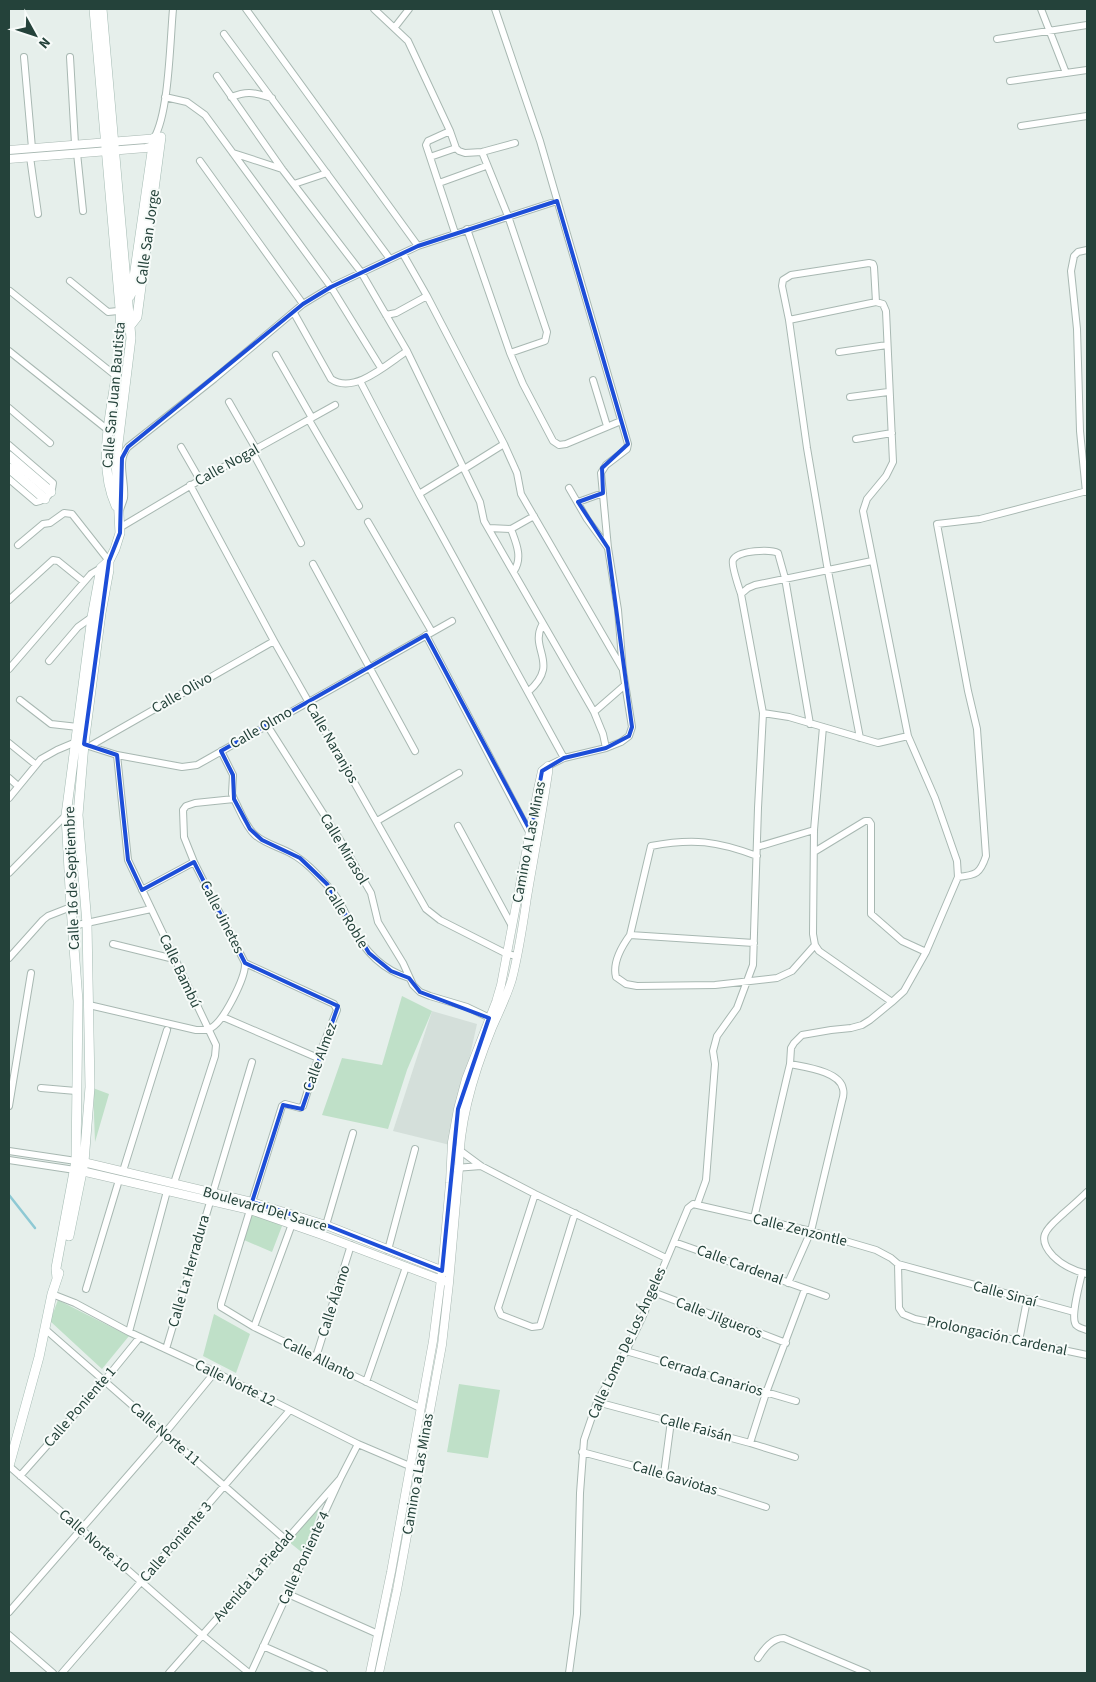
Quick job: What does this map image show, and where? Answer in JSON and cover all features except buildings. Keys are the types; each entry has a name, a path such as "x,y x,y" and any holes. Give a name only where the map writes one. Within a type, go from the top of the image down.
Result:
{"main road":[{"name":"Calle San Juan Bautista","path":"94,9 127,301 126,328 116,376 108,430 106,470 110,492 119,514"},
{"name":"Calle San Juan Bautista","path":"102,9 120,308 130,350 116,460 119,514"},
{"name":"Calle San Jorge","path":"127,301 132,291 157,139"},
{"name":"Calle San Jorge","path":"126,328 137,316 157,139"},
{"path":"9,456 48,495"},
{"path":"9,468 48,495"},
{"name":"Calle 16 de Septiembre","path":"80,1166 76,1091 78,1001 66,815 84,744 78,727 92,617 101,568 108,561 119,540 119,514"},
{"name":"Calle 16 de Septiembre","path":"80,1166 90,1087 87,924 78,815 84,744 101,613 110,570 108,561"},
{"path":"9,1466 37,1364 52,1294 64,1256 80,1166"}],"street":[{"path":"9,159 76,153 157,139 165,96 173,9"},
{"path":"246,9 418,246"},
{"path":"374,9 408,41 456,148 465,153 482,152 515,143"},
{"path":"395,27 409,9"},
{"path":"496,9 540,141 628,444 627,449 602,468 600,472 608,548 618,610 623,671 632,727 629,736 621,742 606,748 564,758 548,766"},
{"path":"1041,9 1066,73"},
{"path":"997,39 1087,25"},
{"path":"224,34 390,259"},
{"path":"24,57 32,148"},
{"path":"70,57 75,144"},
{"path":"1010,81 1087,70"},
{"path":"216,76 282,169 361,272 407,351 480,502 482,516 514,571 542,625 594,712 603,734 606,748"},
{"path":"231,97 242,92 251,92 272,98"},
{"path":"165,96 193,105 205,116 331,287 381,368"},
{"path":"1021,126 1087,116"},
{"path":"450,131 426,143 455,233"},
{"path":"9,150 75,144 110,146"},
{"path":"430,157 456,148"},
{"path":"482,152 486,166 508,216 547,332 545,341 510,353"},
{"path":"76,153 83,212"},
{"path":"233,153 282,169"},
{"path":"30,157 38,214"},
{"path":"200,161 304,304"},
{"path":"438,183 486,166"},
{"path":"294,184 327,173"},
{"path":"119,514 124,499 122,458 128,447 304,304 331,287 418,246 557,201"},
{"path":"467,229 510,353 553,441 556,444 566,444 621,421"},
{"path":"958,877 976,874 981,870 986,856 977,729 968,691 937,524 980,520 1087,491 1080,431 1077,329 1071,271 1074,256 1078,252 1087,250"},
{"path":"403,254 504,444 517,473 521,494 623,671"},
{"path":"860,738 806,448 789,320 782,286 783,280 791,275 871,263 875,270 876,302"},
{"path":"70,281 108,312 114,312 127,301"},
{"path":"10,291 116,376"},
{"path":"386,315 396,313 427,296"},
{"path":"754,1218 790,1064 791,1048 802,1035 862,1025 892,1002 904,990 926,952 958,877 957,861 935,798 908,736 872,561 863,507 892,467 885,308 883,304 876,302 789,320"},
{"path":"294,312 331,379 341,384 353,384 360,381 407,351"},
{"path":"838,352 887,345"},
{"path":"9,351 108,430"},
{"path":"276,355 359,506"},
{"path":"593,380 607,426"},
{"path":"360,381 419,494 564,758"},
{"path":"850,397 888,392"},
{"path":"229,402 301,542"},
{"name":"Calle Nogal","path":"120,527 190,485 335,405"},
{"path":"9,408 50,443"},
{"path":"856,439 892,433"},
{"path":"419,494 504,444"},
{"path":"9,445 53,483 48,495 36,502 9,479"},
{"path":"181,447 200,480"},
{"name":"Calle Naranjos","path":"190,485 274,641 430,913 507,954 517,956"},
{"path":"569,488 587,519 608,548"},
{"path":"578,502 603,493"},
{"path":"18,545 43,524 50,523 64,513 72,514 108,561"},
{"path":"489,528 511,528 534,516"},
{"path":"368,522 429,634 536,845"},
{"path":"511,528 519,560 514,571"},
{"path":"698,1204 706,1180 715,1064 714,1045 719,1031 737,1008 753,965 764,713 733,560 742,554 776,552 780,556 810,724"},
{"path":"9,600 53,560 58,561 84,582"},
{"path":"741,594 755,585 872,561"},
{"path":"313,564 415,751"},
{"path":"9,669 91,574 101,568"},
{"path":"49,662 78,627 92,617"},
{"name":"Calle Olmo","path":"84,744 100,751 117,755 187,767 197,765 452,620"},
{"path":"528,692 540,680 544,666 539,636 542,625"},
{"name":"Calle Olivo","path":"9,798 35,764 47,754 84,744 274,641"},
{"path":"594,712 626,685"},
{"path":"20,700 51,724 78,727"},
{"path":"764,713 789,717 878,743 908,736"},
{"name":"Calle Mirasol","path":"267,725 342,843 371,893 378,922 403,963 409,978"},
{"path":"823,728 814,830 813,934 815,945 819,951 892,1002"},
{"path":"9,743 35,764"},
{"name":"Calle Roble","path":"221,751 233,775 232,794 250,829 262,840 300,858 327,884 344,909 357,938 370,953 391,971 409,978 420,992 467,1007 492,1019"},
{"name":"Calle Bambú","path":"117,755 128,860 216,1045 215,1056 174,1183"},
{"name":"Camino A Las Minas","path":"492,1019 508,991 517,956 536,845 542,771 548,766"},
{"path":"377,821 459,773"},
{"path":"9,778 18,786"},
{"name":"Camino A Las Minas","path":"440,1280 446,1272 456,1148 499,993 541,791"},
{"name":"Calle Jinetes","path":"234,799 195,803 186,806 183,810 184,837 194,862 245,963 336,1005"},
{"path":"9,873 66,815"},
{"path":"814,852 857,825 869,821 871,824 871,914 902,941 926,952"},
{"path":"458,826 512,926"},
{"path":"757,848 814,830"},
{"path":"757,856 731,846 699,842 651,846 630,935 620,951 615,967 616,977 626,984 637,986 715,985 777,978 789,974 815,945"},
{"name":"Calle Jinetes","path":"142,890 194,862"},
{"path":"9,958 43,920 56,912 71,907"},
{"path":"73,926 150,909"},
{"path":"630,935 754,944"},
{"path":"114,944 174,959"},
{"path":"89,1005 196,1030 208,1030 223,1016 244,973 245,963"},
{"path":"9,1106 31,973"},
{"name":"Calle Almez","path":"221,1307 220,1304 282,1105 302,1107 318,1058 337,1010 336,1005"},
{"path":"223,1016 318,1058"},
{"path":"123,1171 167,1030"},
{"name":"Calle La Herradura","path":"166,1349 252,1062"},
{"path":"788,1283 811,1231 842,1101 843,1088 840,1082 825,1071 790,1064"},
{"path":"41,1088 76,1091"},
{"path":"326,1225 353,1133"},
{"path":"456,1148 481,1166 666,1258"},
{"path":"388,1250 415,1149"},
{"path":"9,1151 80,1166"},
{"path":"9,1160 80,1166"},
{"name":"Boulevard Del Sauce","path":"80,1166 123,1171 174,1183 211,1197"},
{"name":"Boulevard Del Sauce","path":"80,1166 119,1180 167,1191 211,1197 326,1225 446,1272"},
{"path":"455,1168 481,1166"},
{"path":"86,1289 119,1180"},
{"path":"128,1332 167,1191"},
{"path":"1087,1192 1051,1224 1047,1229 1044,1240 1046,1247 1057,1260 1068,1267 1085,1273 1074,1312 1074,1320 1077,1325 1087,1330"},
{"path":"535,1194 498,1308 501,1315 532,1327 540,1326 575,1213"},
{"name":"Calle Zenzontle","path":"698,1204 811,1231 876,1250 892,1258 898,1264"},
{"name":"Calle Loma De Los Ángeles","path":"568,1673 577,1614 582,1452 587,1429 598,1402 626,1351 690,1206 698,1204"},
{"name":"Boulevard Del Sauce","path":"251,1206 292,1224 449,1283"},
{"path":"254,1327 292,1224"},
{"name":"Calle Cardenal","path":"674,1242 826,1296"},
{"name":"Calle Álamo","path":"316,1357 351,1245"},
{"name":"Calle Sinaí","path":"898,1264 1074,1312"},
{"name":"Prolongación Cardenal","path":"898,1264 898,1308 907,1316 1087,1354"},
{"path":"366,1382 406,1268"},
{"name":"Camino a Las Minas","path":"379,1673 397,1590 442,1345 449,1283 446,1272"},
{"name":"Camino a Las Minas","path":"370,1673 391,1572 433,1341 440,1280"},
{"path":"750,1443 766,1393 786,1344 805,1289"},
{"name":"Calle Jilgueros","path":"653,1292 786,1344"},
{"name":"Calle Norte 12","path":"52,1294 140,1338 215,1372 358,1444 419,1470"},
{"path":"1019,1341 1027,1300"},
{"name":"Calle Allanto","path":"221,1307 254,1327 420,1408"},
{"name":"Calle Norte 11","path":"45,1329 286,1539"},
{"name":"Calle Poniente 1","path":"20,1476 140,1338"},
{"name":"Cerrada Canarios","path":"626,1351 796,1401"},
{"path":"9,1612 165,1433 215,1372"},
{"name":"Calle Faisán","path":"598,1402 750,1443 794,1457"},
{"name":"Calle Poniente 3","path":"62,1673 290,1410"},
{"path":"664,1474 671,1421"},
{"name":"Calle Poniente 4","path":"250,1673 358,1444"},
{"name":"Calle Gaviotas","path":"582,1452 664,1474 766,1506"},
{"name":"Calle Norte 10","path":"9,1466 202,1635 250,1673"},
{"name":"Avenida La Piedad","path":"169,1673 340,1479"},
{"path":"288,1594 378,1634"},
{"path":"9,1635 53,1673"},
{"path":"758,1658 770,1643 776,1639 784,1638 867,1673"},
{"path":"263,1646 324,1673"}],"highlighted area":[{"path":"557,201 628,444 602,468 603,493 578,502 608,548 632,727 629,736 606,748 564,758 542,771 531,832 426,635 221,751 233,775 234,799 250,829 262,840 300,858 327,884 369,953 391,971 409,978 420,992 489,1018 458,1109 442,1271 326,1225 252,1202 283,1105 302,1109 338,1006 245,963 194,862 142,890 128,860 117,755 84,744 109,561 120,533 122,458 128,447 303,304 331,287 418,246"}],"shaded area":[{"path":"432,1011 477,1024 450,1145 393,1131"}],"green space":[{"path":"402,996 432,1011 407,1070 388,1129 322,1115 342,1058 382,1065"},
{"path":"93,1088 109,1094 95,1142"},
{"path":"252,1212 282,1226 272,1252 244,1240"},
{"path":"58,1300 129,1336 102,1369 50,1321"},
{"path":"214,1314 250,1334 236,1373 203,1356"},
{"path":"459,1384 500,1390 488,1458 447,1452"},
{"path":"321,1503 304,1554 289,1542"}],"waterway":[{"path":"9,1195 35,1228"}]}
